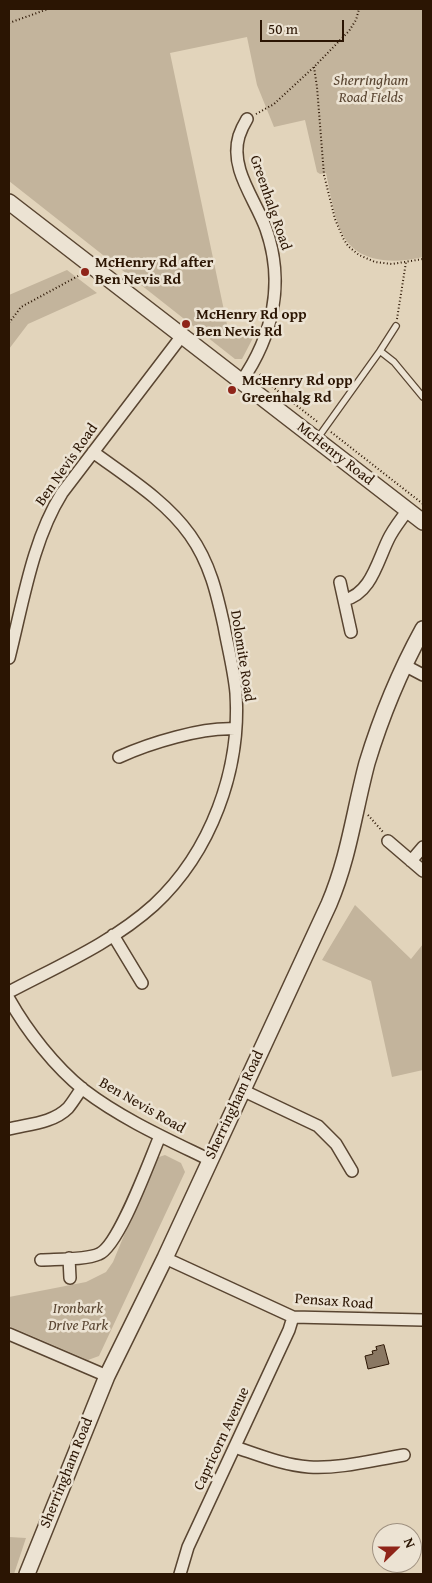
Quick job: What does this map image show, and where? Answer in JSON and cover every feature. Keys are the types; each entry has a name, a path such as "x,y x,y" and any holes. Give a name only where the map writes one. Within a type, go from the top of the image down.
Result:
{"street":[{"name":"Greenhalg Road","path":"241,382 258,356 269,328 275,280 269,239 238,163 237,145 247,119"},
{"name":"McHenry Road","path":"9,202 241,382 319,433 423,522"},
{"name":"Ben Nevis Road","path":"9,658 38,546 47,520 62,493 181,337"},
{"name":"Dolomite Road","path":"9,992 113,936 162,897 198,850 212,822 225,786 232,758 236,694 232,663 216,592 204,559 189,534 167,509 94,452"},
{"path":"344,600 356,596 369,581 389,537 408,510"},
{"path":"340,582 351,632"},
{"name":"Sherringham Road","path":"27,1574 107,1376 165,1258 335,891 348,850 367,763 378,728 404,666 423,629"},
{"path":"404,666 423,675"},
{"path":"120,757 152,744 218,728 235,729"},
{"path":"388,841 423,871"},
{"path":"411,861 423,847"},
{"path":"113,936 142,983"},
{"name":"Ben Nevis Road","path":"9,999 26,1027 44,1049 82,1088 111,1108 160,1136 210,1160"},
{"path":"9,1128 55,1117 69,1107 82,1088"},
{"path":"242,1090 318,1126 336,1144 352,1171"},
{"path":"41,1260 96,1255 104,1252 122,1225 160,1136"},
{"path":"69,1258 70,1278"},
{"name":"Pensax Road","path":"165,1258 293,1317 423,1320"},
{"name":"Capricorn Avenue","path":"180,1574 188,1547 290,1330 293,1317"},
{"path":"9,1334 107,1376"},
{"path":"235,1447 285,1464 309,1467 332,1466 404,1455"}],"lane":[{"path":"319,433 380,351 396,326"},
{"path":"380,351 394,362 423,398"}],"path":[{"path":"9,23 48,9"},
{"path":"247,119 274,104 314,67 349,31 356,20 359,9"},
{"path":"314,67 324,175 338,230 348,246 368,260 383,264 423,259"},
{"path":"396,326 406,262"},
{"path":"9,323 20,307 80,275"},
{"path":"260,374 319,433"},
{"path":"330,432 423,504"},
{"path":"358,804 386,836 388,841"}],"green space":[{"name":"Sherringham Road Fields","path":"9,9 423,9 423,257 399,260 376,259 355,249 346,241 335,216 326,173 320,174 317,172 305,120 274,127 257,85 247,37 170,53 230,339 255,334 242,359 235,359 9,181"},
{"path":"67,270 97,293 28,324 9,349 9,295"},
{"path":"355,905 411,959 423,944 423,1070 392,1077 371,981 322,960"},
{"name":"Ironbark Drive Park","path":"165,1155 181,1163 185,1172 99,1356 88,1360 9,1326 9,1297 86,1282 106,1272 113,1262 156,1158"},
{"path":"9,1537 26,1538 14,1574 9,1574"}],"building":[{"path":"384,1345 389,1364 368,1369 365,1356 373,1354 372,1351 377,1350 376,1347"}],"place":[{"name":"McHenry Rd after Ben Nevis Rd","path":"85,272"},
{"name":"McHenry Rd opp Ben Nevis Rd","path":"186,324"},
{"name":"McHenry Rd opp Greenhalg Rd","path":"232,390"}]}
